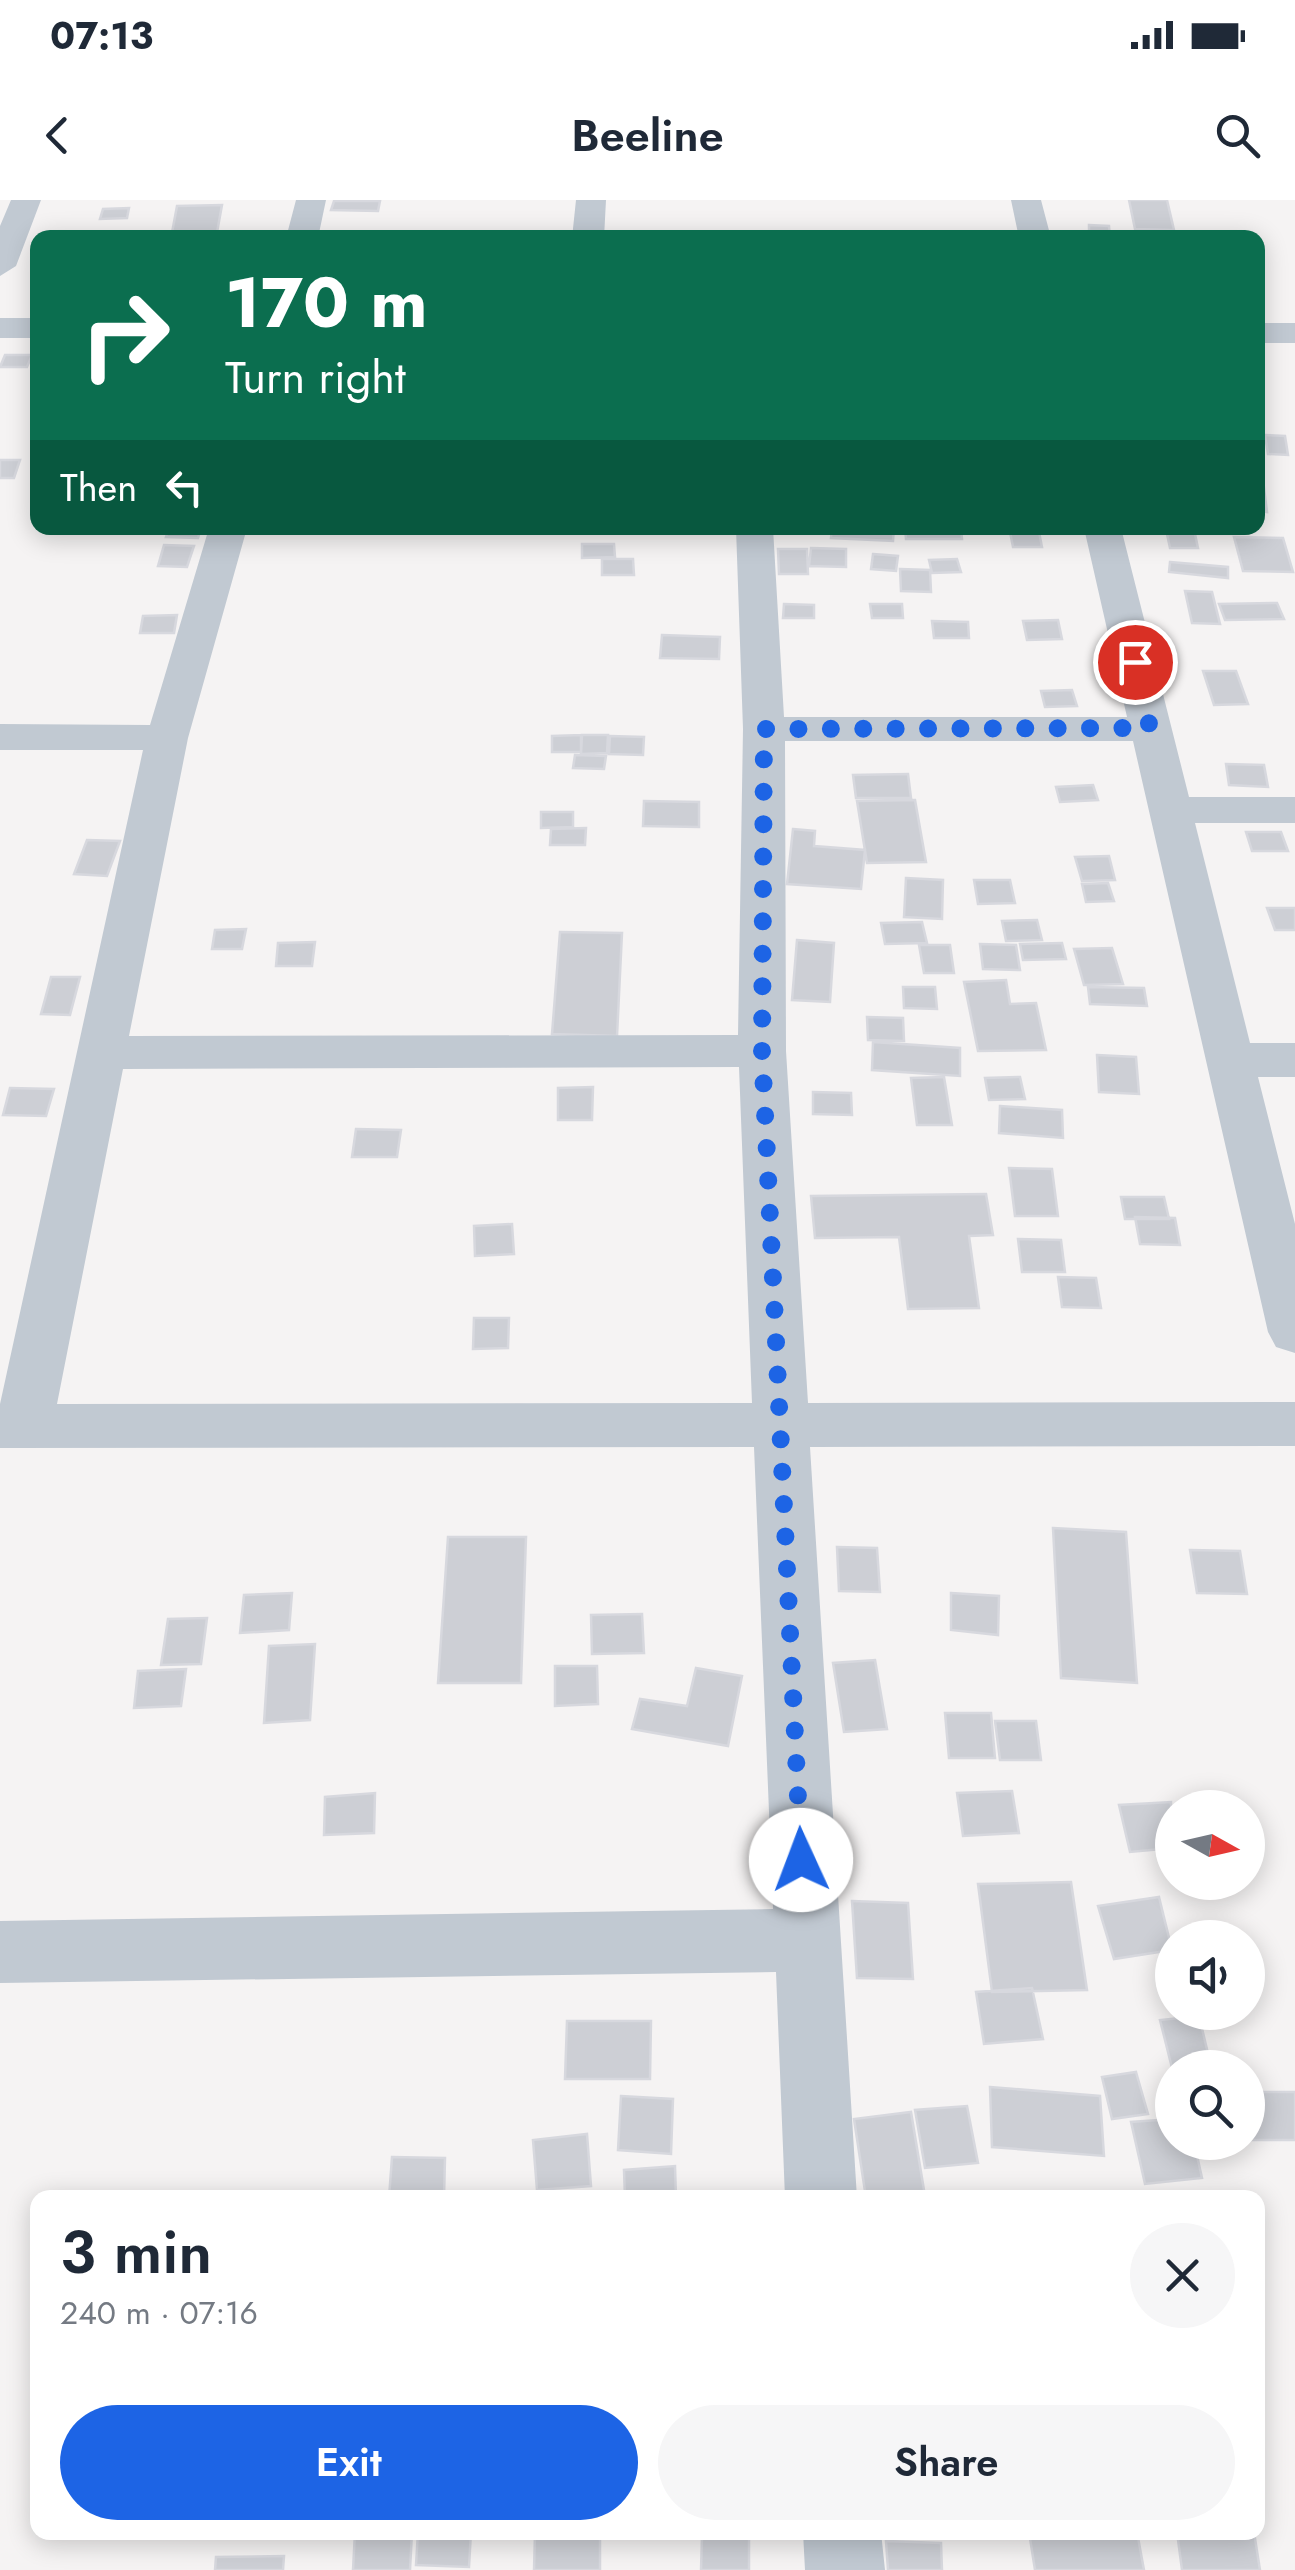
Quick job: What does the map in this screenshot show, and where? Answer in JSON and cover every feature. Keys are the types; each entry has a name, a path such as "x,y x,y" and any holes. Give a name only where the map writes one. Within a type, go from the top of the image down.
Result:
{"street":[{"path":"0,266 26,200"},
{"path":"304,230 311,200"},
{"path":"589,230 591,200"},
{"path":"1026,200 1033,230"},
{"path":"0,328 30,328"},
{"path":"1265,333 1295,333"},
{"path":"226,535 167,738 105,1053 12,1426 1295,1424"},
{"path":"754,535 764,729 762,1051 821,2190"},
{"path":"1105,535 1295,1332"},
{"path":"764,729 1150,728"},
{"path":"0,738 167,738"},
{"path":"1172,810 1295,810"},
{"path":"105,1053 762,1051"},
{"path":"1232,1060 1295,1060"},
{"path":"0,1952 805,1940"},
{"path":"842,2540 844,2570"}],"building":[{"path":"1129,200 1167,200 1174,230 1135,229"},
{"path":"334,201 380,201 378,211 331,210"},
{"path":"222,205 217,230 172,230 177,206"},
{"path":"129,208 127,218 100,219 103,209"},
{"path":"1089,225 1109,226 1109,230 1089,230"},
{"path":"5,355 30,355 27,367 0,367"},
{"path":"1265,435 1285,436 1288,455 1268,454"},
{"path":"0,460 20,460 14,478 0,478"},
{"path":"167,535 199,535 198,538"},
{"path":"831,535 893,535 893,541 831,538"},
{"path":"906,535 962,535 962,539 906,539"},
{"path":"1011,535 1040,535 1042,547 1013,547"},
{"path":"1167,535 1195,535 1198,548 1170,548"},
{"path":"1234,537 1283,538 1293,572 1243,571"},
{"path":"582,544 614,544 615,557 582,558"},
{"path":"164,545 194,546 187,567 158,566"},
{"path":"811,548 846,549 846,567 809,566"},
{"path":"778,549 807,549 808,574 779,574"},
{"path":"873,554 898,556 896,571 871,569"},
{"path":"602,559 633,559 634,575 602,575"},
{"path":"957,559 961,572 932,573 929,560"},
{"path":"1170,562 1228,567 1228,578 1169,572"},
{"path":"900,569 930,570 931,592 901,591"},
{"path":"1185,591 1212,592 1220,624 1192,623"},
{"path":"1277,603 1284,619 1225,620 1219,604"},
{"path":"784,604 814,605 814,618 783,618"},
{"path":"870,604 902,604 903,618 872,618"},
{"path":"177,615 174,633 140,633 143,616"},
{"path":"1058,620 1062,639 1027,640 1023,621"},
{"path":"932,621 968,622 969,638 934,638"},
{"path":"662,635 720,637 719,659 660,658"},
{"path":"1203,671 1236,671 1248,704 1214,705"},
{"path":"1072,690 1077,706 1045,707 1041,691"},
{"path":"581,735 581,752 552,752 552,736"},
{"path":"582,735 608,735 607,753 581,754"},
{"path":"610,736 644,737 643,755 609,754"},
{"path":"575,755 606,756 604,769 573,768"},
{"path":"1226,764 1264,765 1268,787 1229,785"},
{"path":"908,774 911,798 856,798 853,775"},
{"path":"1093,785 1098,800 1060,802 1056,787"},
{"path":"915,800 926,862 867,863 857,801"},
{"path":"644,801 699,802 699,827 643,826"},
{"path":"541,812 573,812 573,827 541,828"},
{"path":"586,828 585,845 550,845 551,829"},
{"path":"793,829 815,831 814,846 865,850 861,889 787,884"},
{"path":"1246,832 1281,832 1288,851 1252,851"},
{"path":"87,840 120,841 107,876 74,874"},
{"path":"1109,856 1115,880 1082,881 1075,857"},
{"path":"906,878 943,880 942,919 904,917"},
{"path":"974,880 1010,880 1015,903 978,904"},
{"path":"1108,883 1114,901 1086,902 1082,884"},
{"path":"1267,908 1295,908 1295,930 1275,930"},
{"path":"1037,920 1042,940 1006,941 1002,921"},
{"path":"922,922 927,943 885,944 881,923"},
{"path":"246,929 242,949 212,949 215,930"},
{"path":"560,932 622,933 617,1036 552,1034"},
{"path":"797,940 834,943 830,1002 792,1000"},
{"path":"315,942 312,966 276,966 278,943"},
{"path":"1062,943 1066,959 1023,960 1020,944"},
{"path":"980,944 1016,945 1020,970 983,969"},
{"path":"919,945 950,945 954,973 924,973"},
{"path":"1112,948 1123,984 1084,985 1074,949"},
{"path":"51,977 80,977 70,1015 41,1014"},
{"path":"1006,980 1010,1004 1036,1003 1046,1050 978,1051 964,982"},
{"path":"903,987 935,987 937,1009 904,1008"},
{"path":"1088,987 1144,988 1147,1006 1090,1004"},
{"path":"867,1017 903,1018 904,1041 868,1040"},
{"path":"873,1042 960,1048 960,1076 872,1070"},
{"path":"1097,1055 1136,1057 1139,1094 1099,1092"},
{"path":"944,1077 952,1125 917,1125 911,1078"},
{"path":"1020,1077 1025,1099 989,1100 985,1078"},
{"path":"593,1087 592,1120 558,1120 558,1088"},
{"path":"10,1088 54,1089 46,1116 3,1115"},
{"path":"813,1092 851,1093 852,1115 813,1114"},
{"path":"1000,1106 1062,1110 1063,1138 999,1133"},
{"path":"356,1129 401,1130 397,1157 352,1157"},
{"path":"1009,1168 1052,1169 1058,1216 1015,1216"},
{"path":"986,1194 993,1235 969,1236 979,1308 908,1309 899,1237 815,1238 811,1196"},
{"path":"1121,1197 1164,1197 1169,1219 1125,1219"},
{"path":"1135,1217 1175,1218 1180,1245 1140,1244"},
{"path":"512,1224 514,1254 475,1256 474,1226"},
{"path":"1018,1239 1061,1240 1065,1272 1022,1272"},
{"path":"1058,1277 1096,1278 1101,1308 1062,1307"},
{"path":"474,1318 509,1318 508,1348 473,1349"},
{"path":"1053,1528 1126,1532 1137,1683 1061,1678"},
{"path":"448,1537 526,1537 521,1683 438,1683"},
{"path":"837,1547 877,1548 880,1592 839,1591"},
{"path":"1190,1550 1240,1551 1247,1594 1197,1593"},
{"path":"292,1593 289,1630 240,1633 244,1595"},
{"path":"951,1593 999,1596 998,1635 951,1630"},
{"path":"642,1614 644,1653 592,1654 591,1615"},
{"path":"207,1618 201,1664 161,1665 168,1619"},
{"path":"315,1644 310,1720 264,1723 269,1646"},
{"path":"875,1660 887,1729 844,1732 833,1663"},
{"path":"555,1666 597,1666 598,1704 555,1706"},
{"path":"696,1668 742,1676 728,1746 632,1729 640,1699 687,1706"},
{"path":"186,1669 181,1706 134,1708 138,1671"},
{"path":"945,1713 991,1713 995,1758 949,1758"},
{"path":"995,1721 1036,1721 1041,1760 1000,1760"},
{"path":"1012,1791 1019,1833 963,1836 957,1793"},
{"path":"375,1793 374,1833 324,1835 325,1797"},
{"path":"1155,1803 1155,1850 1130,1852 1119,1805"},
{"path":"1071,1882 1087,1990 992,1992 978,1884"},
{"path":"1160,1900 1165,1920 1155,1920 1155,1953 1114,1959 1098,1906"},
{"path":"852,1901 908,1903 913,1979 857,1978"},
{"path":"1032,1988 1043,2039 984,2044 976,1992"},
{"path":"567,2021 651,2021 650,2079 565,2079"},
{"path":"1162,2030 1202,2030 1207,2050 1168,2050"},
{"path":"1136,2072 1148,2114 1112,2119 1102,2077"},
{"path":"990,2087 1100,2096 1104,2156 992,2147"},
{"path":"1265,2092 1295,2092 1295,2140 1265,2140"},
{"path":"621,2096 673,2099 671,2154 618,2150"},
{"path":"967,2106 978,2163 925,2168 915,2110"},
{"path":"911,2112 924,2190 865,2190 854,2119"},
{"path":"1155,2120 1155,2160 1198,2160 1202,2178 1145,2184 1131,2122"},
{"path":"587,2134 591,2186 537,2190 533,2140"},
{"path":"392,2157 445,2158 444,2190 390,2190"},
{"path":"675,2166 676,2190 625,2190 624,2170"},
{"path":"355,2540 412,2540 410,2570 353,2570"},
{"path":"418,2540 471,2540 469,2567 416,2565"},
{"path":"535,2540 600,2540 600,2570 534,2570"},
{"path":"702,2540 749,2540 749,2570 701,2570"},
{"path":"1030,2540 1138,2540 1144,2570 1035,2570"},
{"path":"1178,2540 1255,2540 1260,2570 1182,2570"},
{"path":"886,2541 941,2543 942,2570 888,2570"},
{"path":"284,2556 283,2570 215,2570 216,2557"}],"route":[{"path":"801,1860 762,1051 764,729 1150,728 1135,662"}]}
